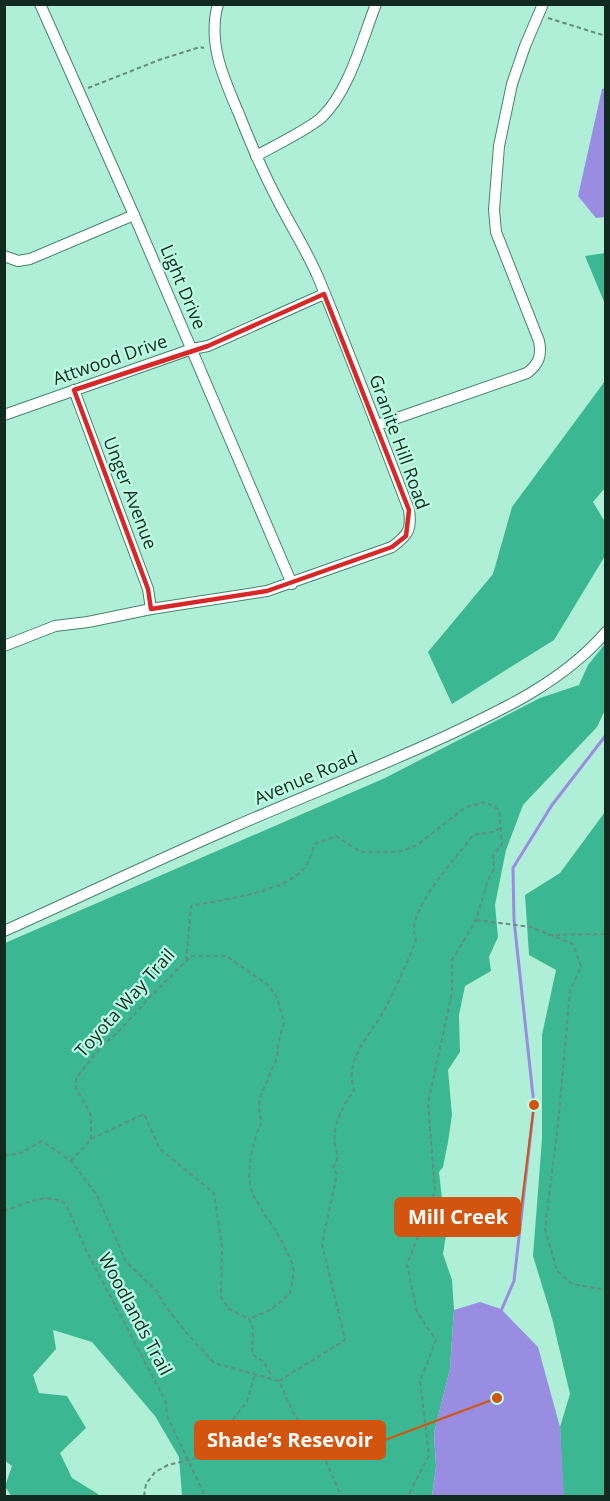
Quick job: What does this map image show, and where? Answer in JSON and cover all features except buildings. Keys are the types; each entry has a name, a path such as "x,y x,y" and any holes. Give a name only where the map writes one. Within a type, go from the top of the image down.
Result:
{"street":[{"name":"Light Drive","path":"40,4 134,215 292,584"},
{"name":"Granite Hill Road","path":"4,646 55,626 151,609 239,597 292,584 392,547 406,536 411,521 409,510 317,275 256,156 222,74 216,50 214,26 218,4"},
{"path":"256,156 314,123 332,106 345,82 376,4"},
{"path":"376,425 527,373 540,359 539,341 496,232 494,210 499,146 512,84 540,10"},
{"path":"4,256 18,261 30,259 134,215"},
{"name":"Attwood Drive","path":"4,415 208,346 324,294"},
{"name":"Unger Avenue","path":"74,390 148,589 151,609"},
{"name":"Avenue Road","path":"4,931 231,827 397,759 478,722 556,677 589,651 606,632"}],"path":[{"path":"540,10 606,36"},
{"path":"79,91 200,47 216,50"},
{"name":"Toyota Way Trail","path":"91,1139 91,1115 76,1088 76,1078 100,1048 186,961 191,906 264,890 290,879 306,865 315,844 336,836 361,852 398,852 417,845 466,807 486,802 499,810 502,827"},
{"path":"4,1156 21,1153 42,1142 71,1161 97,1195 126,1262 158,1292 163,1303 184,1330 214,1363 279,1381 345,1340 322,1244 337,1174 333,1168 338,1157 333,1143 337,1119 354,1090 350,1080 359,1047 383,1012 410,955 416,940 413,934 416,917 426,898 473,836 493,832 502,827 502,844 493,856 494,869 488,880 476,921 452,960 452,993 428,1103 435,1191 407,1265 417,1312 436,1340 420,1381 429,1455 408,1497"},
{"path":"476,921 522,925 573,944 581,966 570,991 546,1229 557,1271 572,1284 606,1290"},
{"path":"547,935 606,934"},
{"path":"186,961 191,956 226,956 267,984 277,997 284,1022 277,1058 260,1097 259,1113 262,1122 252,1151 250,1175 251,1192 270,1221 294,1269 290,1294 270,1310 249,1319"},
{"path":"71,1161 91,1139 144,1114 160,1149 214,1193 222,1248 221,1297 230,1309 249,1319 253,1329 252,1354 264,1362 272,1379"},
{"name":"Woodlands Trail","path":"4,1211 46,1197 66,1204 87,1252 165,1400 168,1419 205,1497"},
{"path":"144,1497 146,1484 155,1472 168,1465 201,1457 222,1444 229,1424 247,1402 255,1374"},
{"path":"279,1381 294,1414 325,1459 341,1497"}],"highlighted area":[{"path":"324,294 409,510 406,536 392,547 267,591 151,609 148,589 74,390 208,346"}],"green space":[{"path":"606,253 605,304 585,256"},
{"path":"605,381 605,488 593,502 605,522 605,556 554,640 452,704 428,652 493,574 512,507"},
{"path":"605,644 605,710 597,727 523,805 506,850 495,905 498,937 489,957 491,971 465,986 459,1015 460,1052 448,1070 452,1115 443,1167 439,1172 446,1235 443,1254 452,1280 454,1310 450,1369 434,1433 436,1466 432,1496 182,1496 179,1457 155,1416 92,1342 53,1330 56,1349 33,1375 39,1393 67,1396 86,1428 60,1453 72,1478 99,1496 11,1496 5,1486 12,1466 5,1461 5,943 385,778 540,698 579,685 588,665"},
{"path":"605,812 605,1496 563,1496 560,1427 570,1394 552,1318 533,1256 542,1139 542,1035 556,970 529,955 525,895 560,873"}],"shaded area":[{"path":"605,88 605,217 596,218 578,196 602,89"},
{"path":"480,1302 501,1309 538,1347 560,1427 564,1496 432,1496 436,1466 434,1433 450,1369 454,1310"}],"waterway":[{"path":"501,1311 514,1281 534,1105 514,920 513,868 552,805 606,735"}],"place":[{"name":"Mill Creek","path":"534,1105"},
{"name":"Shade’s Resevoir","path":"497,1398"}]}
